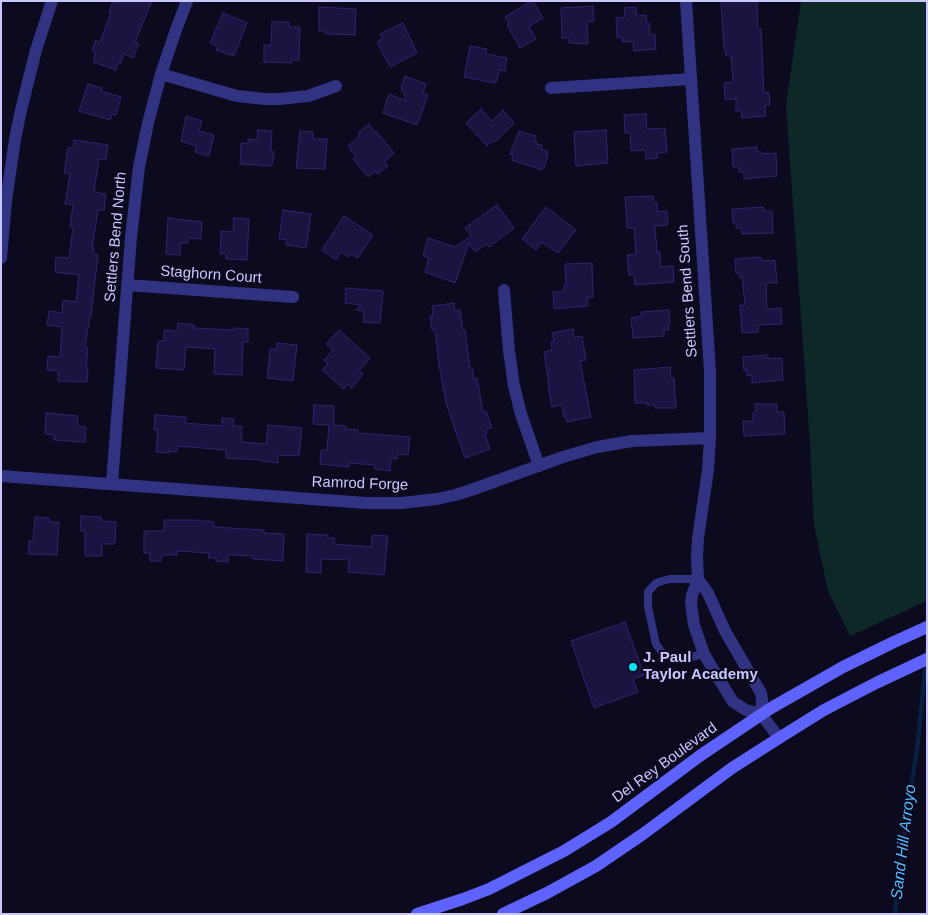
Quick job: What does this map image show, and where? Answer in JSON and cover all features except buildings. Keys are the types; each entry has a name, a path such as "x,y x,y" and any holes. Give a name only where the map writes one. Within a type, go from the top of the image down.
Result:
{"main road":[{"name":"Del Rey Boulevard","path":"417,914 489,889 564,852 611,822 701,755 761,714 869,654 927,628"},
{"path":"503,914 547,893 596,866 717,778 824,710 927,659"}],"street":[{"path":"1,258 6,201 15,139 30,72 52,1"},
{"name":"Settlers Bend North","path":"112,483 133,210 138,174 161,74 176,27 187,1"},
{"name":"Settlers Bend South","path":"686,1 710,370 708,470 698,538 698,579 692,595 692,611 694,625 704,654 733,702 746,710 761,714"},
{"path":"161,74 237,96 265,99 308,96 336,86"},
{"path":"551,88 691,79"},
{"name":"Staghorn Court","path":"127,285 293,297"},
{"path":"504,290 508,351 514,386 521,414 539,466"},
{"name":"Ramrod Forge","path":"1,476 366,503 402,503 455,495 580,451 648,440 710,438"},
{"path":"698,579 708,593 725,631 761,693 761,714 779,738"}],"lane":[{"path":"698,579 669,579 656,582 648,592 648,607 656,644 664,655 678,660 704,654"}],"green space":[{"path":"801,1 927,1 927,601 850,636 828,591 814,525 786,105"}],"waterway":[{"name":"Sand Hill Arroyo","path":"895,914 898,878 918,741 927,650"}],"place":[{"name":"J. Paul Taylor Academy","path":"633,667"}]}
